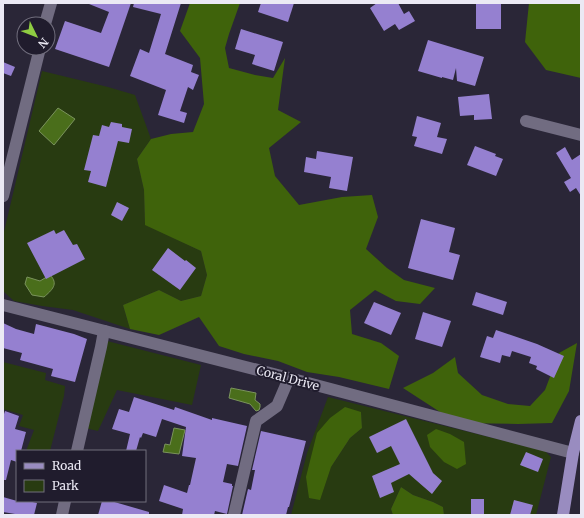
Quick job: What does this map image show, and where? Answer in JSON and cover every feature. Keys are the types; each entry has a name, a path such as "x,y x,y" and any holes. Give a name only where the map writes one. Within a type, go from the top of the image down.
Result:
{"main road":[{"path":"563,515 573,453 581,421"}],"street":[{"path":"47,16 51,3"},
{"path":"3,196 38,56"},
{"path":"526,122 581,135"},
{"name":"Coral Drive","path":"3,305 289,378 573,453"},
{"path":"77,450 104,331"},
{"path":"234,515 256,421 277,406 289,378"},
{"path":"62,515 65,502"}],"green space":[{"path":"42,71 135,95 151,139 137,159 144,190 145,224 201,251 207,275 201,296 181,301 159,290 123,305 130,329 73,310 14,301 3,291 3,236"},
{"path":"107,341 201,365 192,405 117,390 98,431 85,428"},
{"path":"3,362 46,373 45,380 65,386 64,396 50,450 26,450 34,430 19,426 23,415 3,409"},
{"path":"328,397 545,451 551,457 536,515 444,515 443,507 413,495 401,487 391,509 393,515 291,515 307,453","holes":["361,412 362,428 350,438 331,467"]}],"shaded area":[{"path":"190,3 240,3 225,48 229,68 273,78 285,58 278,110 301,122 269,148 275,176 299,205 342,197 372,195 378,217 366,249 387,268 404,280 435,288 420,304 396,301 375,290 350,310 352,334 381,343 399,356 389,389 339,377 307,372 278,361 244,354 219,346 199,317 159,335 130,329 123,305 159,290 181,301 201,296 207,275 201,251 145,225 144,190 137,159 151,139 171,134 193,132 204,104 200,58 180,31"},
{"path":"529,3 581,3 581,78 546,70 525,42"},
{"path":"58,108 75,119 54,145 39,131"},
{"path":"50,275 53,278 54,284 50,292 44,297 32,295 25,284 27,277 40,281"},
{"path":"577,343 569,391 552,423 457,423 403,388 433,373 455,357 458,373 482,395 508,404 530,406 545,390 559,353"},
{"path":"231,388 256,393 255,400 260,404 259,410 256,411 250,404 229,398"},
{"path":"345,407 361,412 362,428 350,438 331,467 320,500 309,498 306,477 317,433 330,418"},
{"path":"174,428 185,430 179,454 163,452 165,444 170,445"},
{"path":"436,429 450,434 464,442 466,464 457,469 444,462 430,447 427,435"},
{"path":"401,487 413,495 443,507 444,515 393,515 391,509"}],"building":[{"path":"131,3 109,67 56,49 65,21 101,33 109,12 89,4"},
{"path":"134,3 181,3 165,54 193,65 191,72 199,75 193,90 188,87 180,111 187,113 184,123 158,115 166,90 130,76 140,49 149,53 161,14 133,7"},
{"path":"261,3 294,3 288,22 258,12"},
{"path":"377,3 398,3 404,14 409,11 415,21 399,30 395,24 384,31 370,8"},
{"path":"476,3 501,3 501,29 476,29"},
{"path":"241,29 283,42 274,71 252,64 255,55 235,49"},
{"path":"428,40 484,57 475,86 457,81 456,68 453,80 418,71"},
{"path":"3,62 15,67 11,76 3,73"},
{"path":"489,94 492,119 474,120 474,115 460,116 458,97"},
{"path":"417,116 441,123 437,137 447,139 442,154 414,146 417,137 412,136"},
{"path":"111,122 122,124 122,127 132,129 129,143 118,141 106,187 88,182 91,171 84,170 93,135 99,136 102,125 109,127"},
{"path":"475,146 496,154 495,156 503,159 496,176 467,165"},
{"path":"565,147 572,160 581,154 581,196 576,188 570,192 564,182 571,178 556,153"},
{"path":"317,151 353,157 347,191 329,188 331,177 304,172 306,157 316,159"},
{"path":"117,202 129,208 122,221 111,215"},
{"path":"421,219 455,228 449,252 460,255 453,280 408,268"},
{"path":"54,230 56,234 64,230 73,245 77,244 85,259 46,279 27,243"},
{"path":"168,248 196,268 180,290 152,270"},
{"path":"476,292 507,302 503,315 472,305"},
{"path":"374,302 401,313 391,335 364,323"},
{"path":"423,312 451,321 442,347 415,339"},
{"path":"3,323 16,329 34,334 36,324 87,339 75,382 51,376 53,369 20,360 22,353 3,348"},
{"path":"496,330 537,344 564,356 554,378 536,369 537,366 529,363 531,357 512,351 510,357 502,355 500,363 480,357 487,336 493,338"},
{"path":"134,397 174,410 175,407 212,420 212,418 247,426 238,466 227,464 223,482 232,484 233,486 227,514 215,511 214,515 182,515 183,509 159,501 164,485 187,493 190,485 196,458 182,456 186,427 162,419 156,437 143,433 141,438 140,437 136,450 126,450 130,434 112,429 119,409 129,412"},
{"path":"5,411 19,416 15,429 26,432 21,450 16,450 16,462 11,460 6,480 3,480 3,417"},
{"path":"406,419 433,473 442,481 432,494 409,474 391,483 394,492 380,498 372,476 400,464 391,446 377,453 369,437"},
{"path":"261,431 306,441 286,515 242,515 248,489 251,490 255,470 252,470"},
{"path":"526,452 543,459 538,472 520,465"},
{"path":"3,497 16,501 16,502 37,503 34,515 21,515 3,512"},
{"path":"471,499 484,499 484,515 471,515"},
{"path":"514,500 533,505 530,515 510,515"},
{"path":"102,502 114,502 149,512 149,515 98,515"}]}
